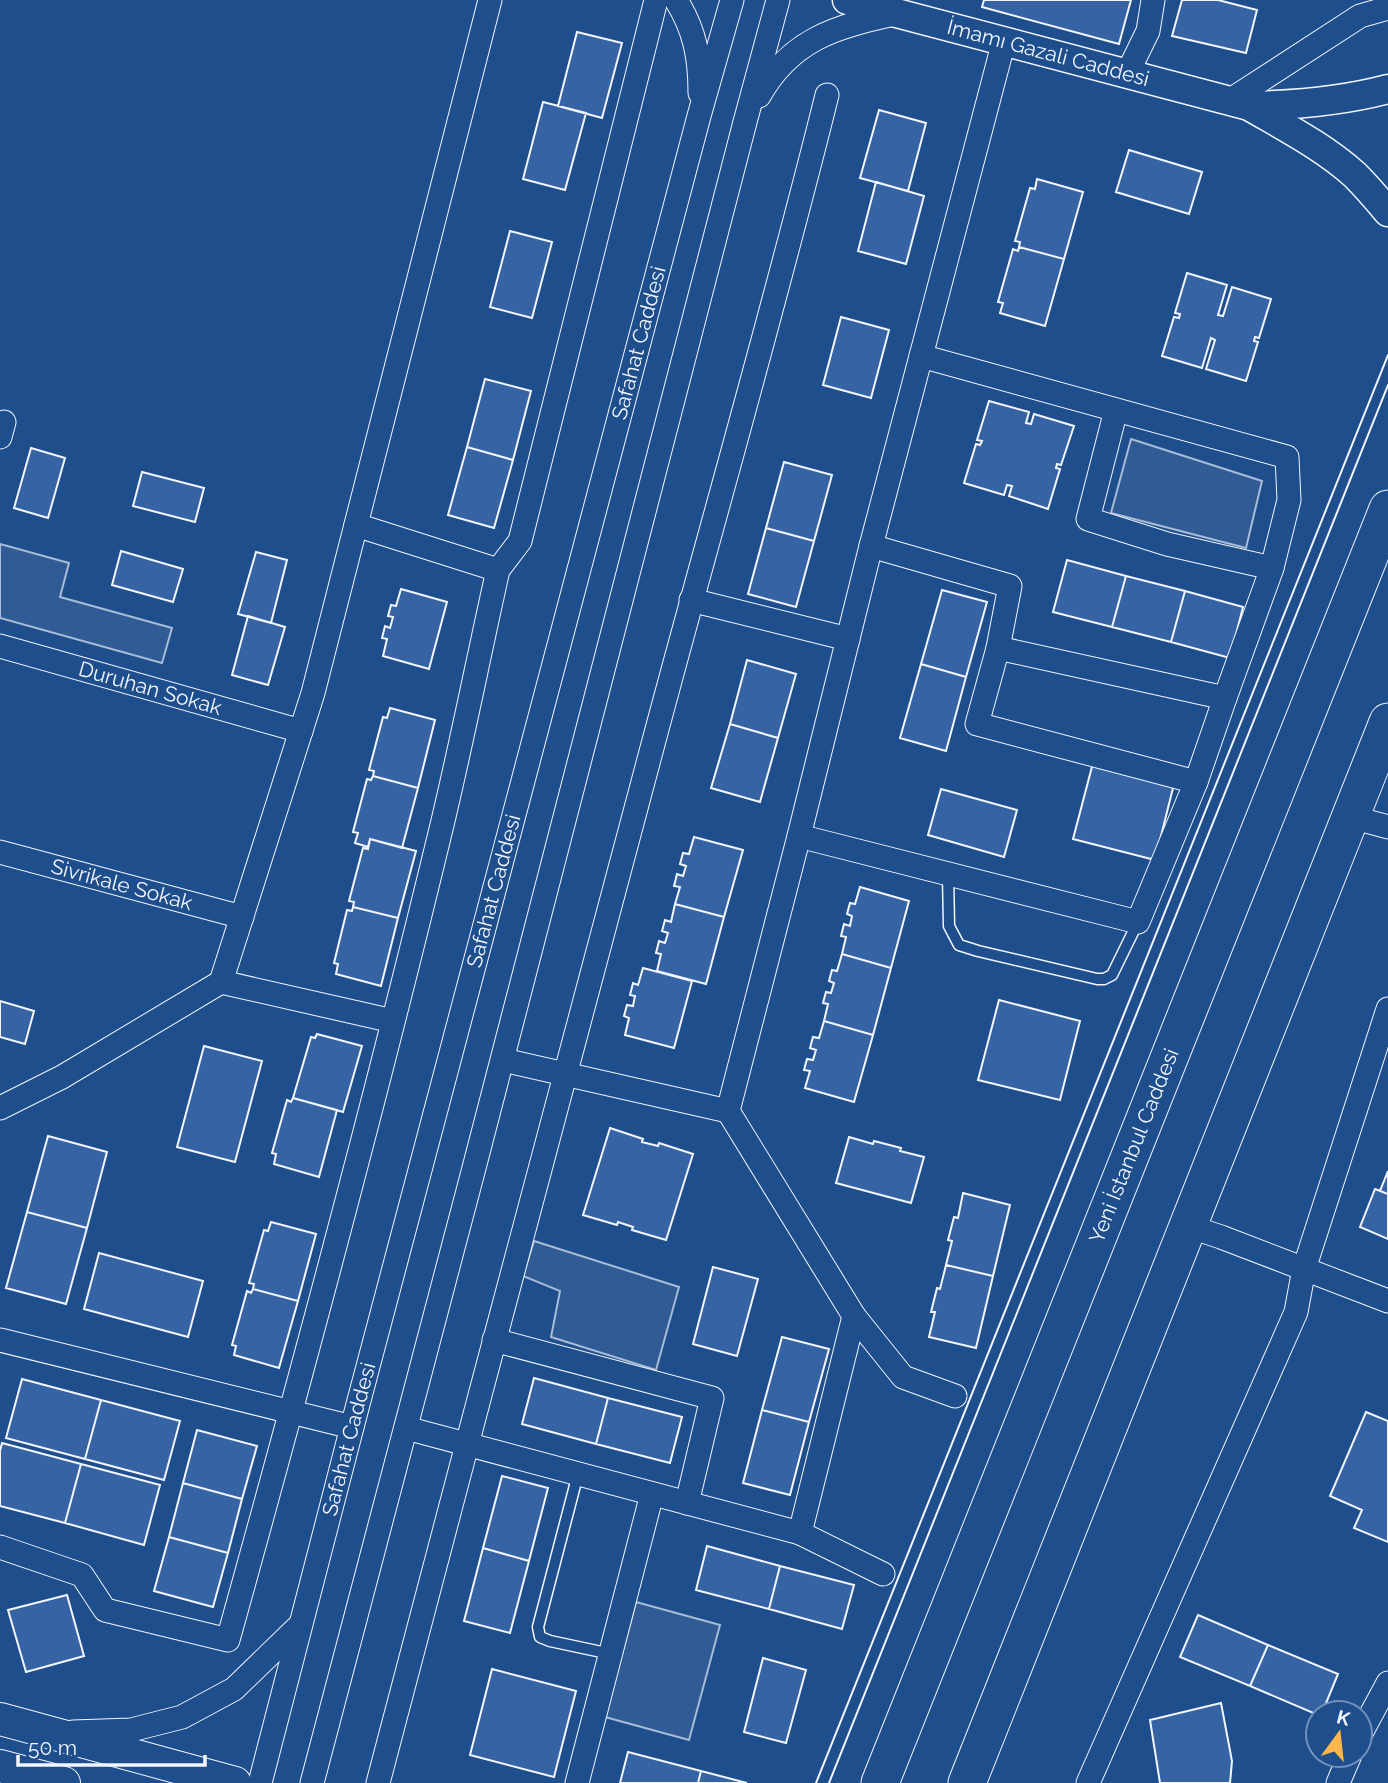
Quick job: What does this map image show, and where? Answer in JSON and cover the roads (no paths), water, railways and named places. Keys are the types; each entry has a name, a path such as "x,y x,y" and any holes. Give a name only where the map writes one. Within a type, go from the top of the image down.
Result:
{"highway":[{"name":"Yeni İstanbul Caddesi","path":"880,1783 1388,509"},
{"path":"967,1783 1388,722"}],"main road":[{"path":"0,1719 235,1783"},
{"path":"0,1766 64,1783"}],"street":[{"path":"0,1108 62,1077 222,982 313,693 490,0"},
{"path":"0,1547 82,1576 105,1610 228,1640 291,1412 443,823 498,570 520,541 656,0"},
{"path":"676,0 690,24 697,51 700,74 699,116"},
{"name":"Safahat Caddesi","path":"260,1783 299,1626 732,0"},
{"path":"312,1783 778,0"},
{"name":"İmamı Gazali Caddesi","path":"847,0 886,7 1239,103"},
{"path":"1127,74 1148,31 1153,0"},
{"path":"745,122 766,83 781,64 800,48 841,27 864,20 886,7"},
{"path":"1239,103 1363,8 1388,8"},
{"path":"728,1111 871,546 1004,41"},
{"path":"1239,103 1282,105 1343,99 1388,89"},
{"path":"378,1783 564,1074 827,95"},
{"path":"1239,103 1305,138 1333,158 1355,175 1388,212"},
{"path":"799,835 1138,922 1196,782 1272,568 1289,500 1287,457 922,356"},
{"path":"1116,410 1088,519 1167,544 1272,568"},
{"path":"356,524 498,570"},
{"path":"871,546 1010,586 998,648 977,724 1196,782"},
{"path":"691,600 848,639"},
{"name":"Duruhan Sokak","path":"0,646 301,731"},
{"path":"998,648 1225,698"},
{"path":"1350,817 1388,827"},
{"name":"Sivrikale Sokak","path":"0,852 242,917"},
{"path":"222,982 393,1021"},
{"path":"1088,1783 1296,1312 1304,1269 1388,1009"},
{"path":"503,1060 728,1111 854,1316 903,1377 955,1396"},
{"path":"1188,1226 1388,1301"},
{"path":"800,1533 854,1316"},
{"path":"0,1340 352,1427"},
{"path":"494,1340 712,1398 687,1503"},
{"path":"406,1428 800,1533 883,1574"},
{"path":"577,1783 652,1494"},
{"path":"49,1733 131,1730 182,1717 234,1689 299,1626"},
{"path":"1374,1709 1388,1683"}],"lane":[{"path":"948,874 949,926 959,944 978,951 1104,979 1112,975 1138,922"},
{"path":"579,1474 538,1627 540,1637 550,1642 611,1654"}],"tram line":[{"path":"816,1783 1388,355"},
{"path":"829,1783 1388,385"}]}
